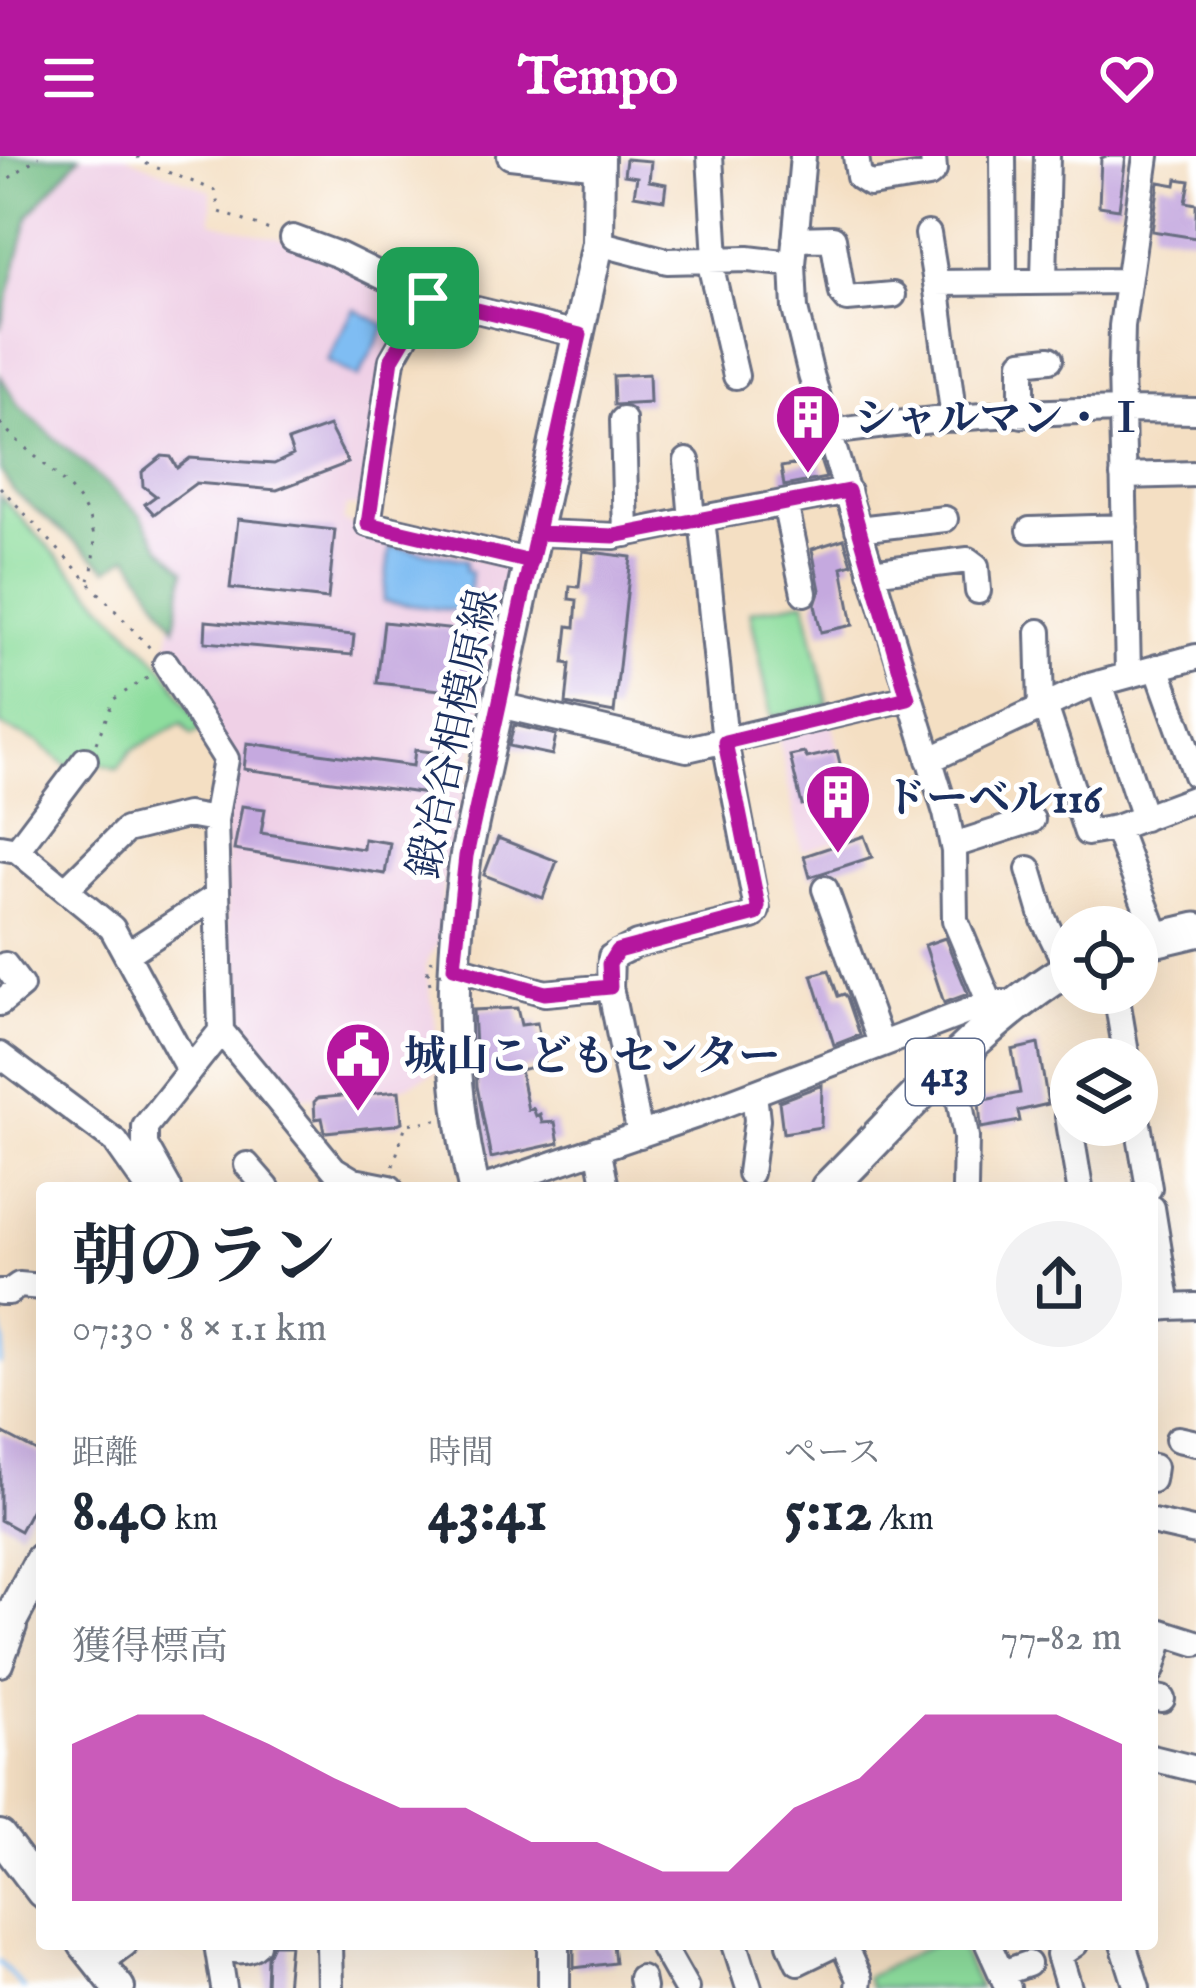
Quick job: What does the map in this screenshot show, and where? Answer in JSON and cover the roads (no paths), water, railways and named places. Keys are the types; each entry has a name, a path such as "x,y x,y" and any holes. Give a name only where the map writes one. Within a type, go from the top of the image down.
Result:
{"highway":[{"path":"1158,939 1196,930"},
{"name":"413","path":"834,1182 958,1058 1004,1003 1050,979"},
{"path":"7,1626 36,1571"}],"main road":[{"name":"鍛冶谷相模原線","path":"473,1182 457,1096 451,972 466,856 598,243 600,161"},
{"path":"0,1836 36,1879"},
{"path":"102,1950 118,1988"},
{"path":"554,1950 554,1988"}],"street":[{"path":"510,156 600,161"},
{"path":"710,156 713,259 736,376"},
{"path":"501,1182 754,1093 880,1042 1004,1003 955,920 953,845 795,309 794,251 803,156"},
{"path":"856,156 859,178 871,184 929,176 934,170 933,156"},
{"path":"1003,156 1004,279"},
{"path":"1044,279 1047,156"},
{"path":"1128,673 1122,326 1147,156"},
{"path":"928,235 954,419"},
{"path":"293,238 428,298 580,335"},
{"path":"598,243 658,260 713,259 794,251 833,238 844,297 893,295"},
{"path":"936,283 1128,280"},
{"path":"428,298 392,359 368,524 534,548 848,491"},
{"path":"1022,416 1022,362 1050,359"},
{"path":"830,432 1122,409 1196,411"},
{"path":"624,420 626,534"},
{"path":"640,1135 609,964 617,951 756,914 758,906 725,742 687,460"},
{"path":"1123,476 1196,474"},
{"path":"784,503 804,592"},
{"path":"858,529 945,519"},
{"path":"1030,530 1125,527"},
{"path":"871,572 968,560 976,566 978,591"},
{"path":"1039,632 1043,707 1084,829 1093,834 1116,828 1196,798"},
{"path":"929,760 1100,682 1196,657"},
{"path":"166,664 226,759 215,820 221,1030 334,1169 361,1182"},
{"path":"1157,667 1196,775"},
{"path":"1100,682 1144,818"},
{"path":"499,705 687,749 908,698"},
{"path":"85,760 8,848 106,921 189,1070"},
{"path":"67,888 126,830 187,815 215,820"},
{"path":"953,845 1032,820"},
{"path":"1116,828 1138,906"},
{"path":"1029,869 1050,934"},
{"path":"825,889 880,1042"},
{"path":"127,954 215,897"},
{"path":"0,1003 21,986 5,965"},
{"path":"451,972 545,993 610,987"},
{"path":"965,1182 966,1137 958,1092 965,1077 958,1058 987,1046 1028,1016 1050,990"},
{"path":"166,1182 143,1133 221,1030"},
{"path":"0,1054 115,1141 145,1182"},
{"path":"750,1173 757,1120 754,1093"},
{"path":"1073,1146 1079,1182"},
{"path":"1142,1146 1148,1182"},
{"path":"598,1148 605,1182"},
{"path":"247,1165 269,1182"},
{"path":"5,1292 36,1287"},
{"path":"1160,1308 1196,1306"},
{"path":"1158,1523 1196,1532"},
{"path":"0,1664 14,1625 7,1626"},
{"path":"1158,1631 1196,1643"},
{"path":"1158,1760 1196,1769"},
{"path":"217,1950 224,1988"},
{"path":"328,1950 330,1988"},
{"path":"664,1950 686,1988"},
{"path":"736,1950 745,1987"},
{"path":"793,1950 798,1962 825,1950"},
{"path":"843,1950 860,1979 858,1988"},
{"path":"991,1950 1005,1981 1028,1964"},
{"path":"1067,1950 1059,1955 1069,1988"},
{"path":"1125,1950 1137,1988"}],"water":[{"path":"354,309 386,326 358,378 327,361"},
{"path":"390,546 466,560 466,571 471,572 468,612 383,602"}],"waterway":[{"path":"0,1325 4,1342 0,1363"},
{"path":"0,1962 23,1988"}],"place":[{"name":"シャルマン・Ⅰ","path":"808,476"},
{"name":"ドーベル116","path":"838,856"},
{"name":"城山こどもセンター","path":"358,1114"}]}
